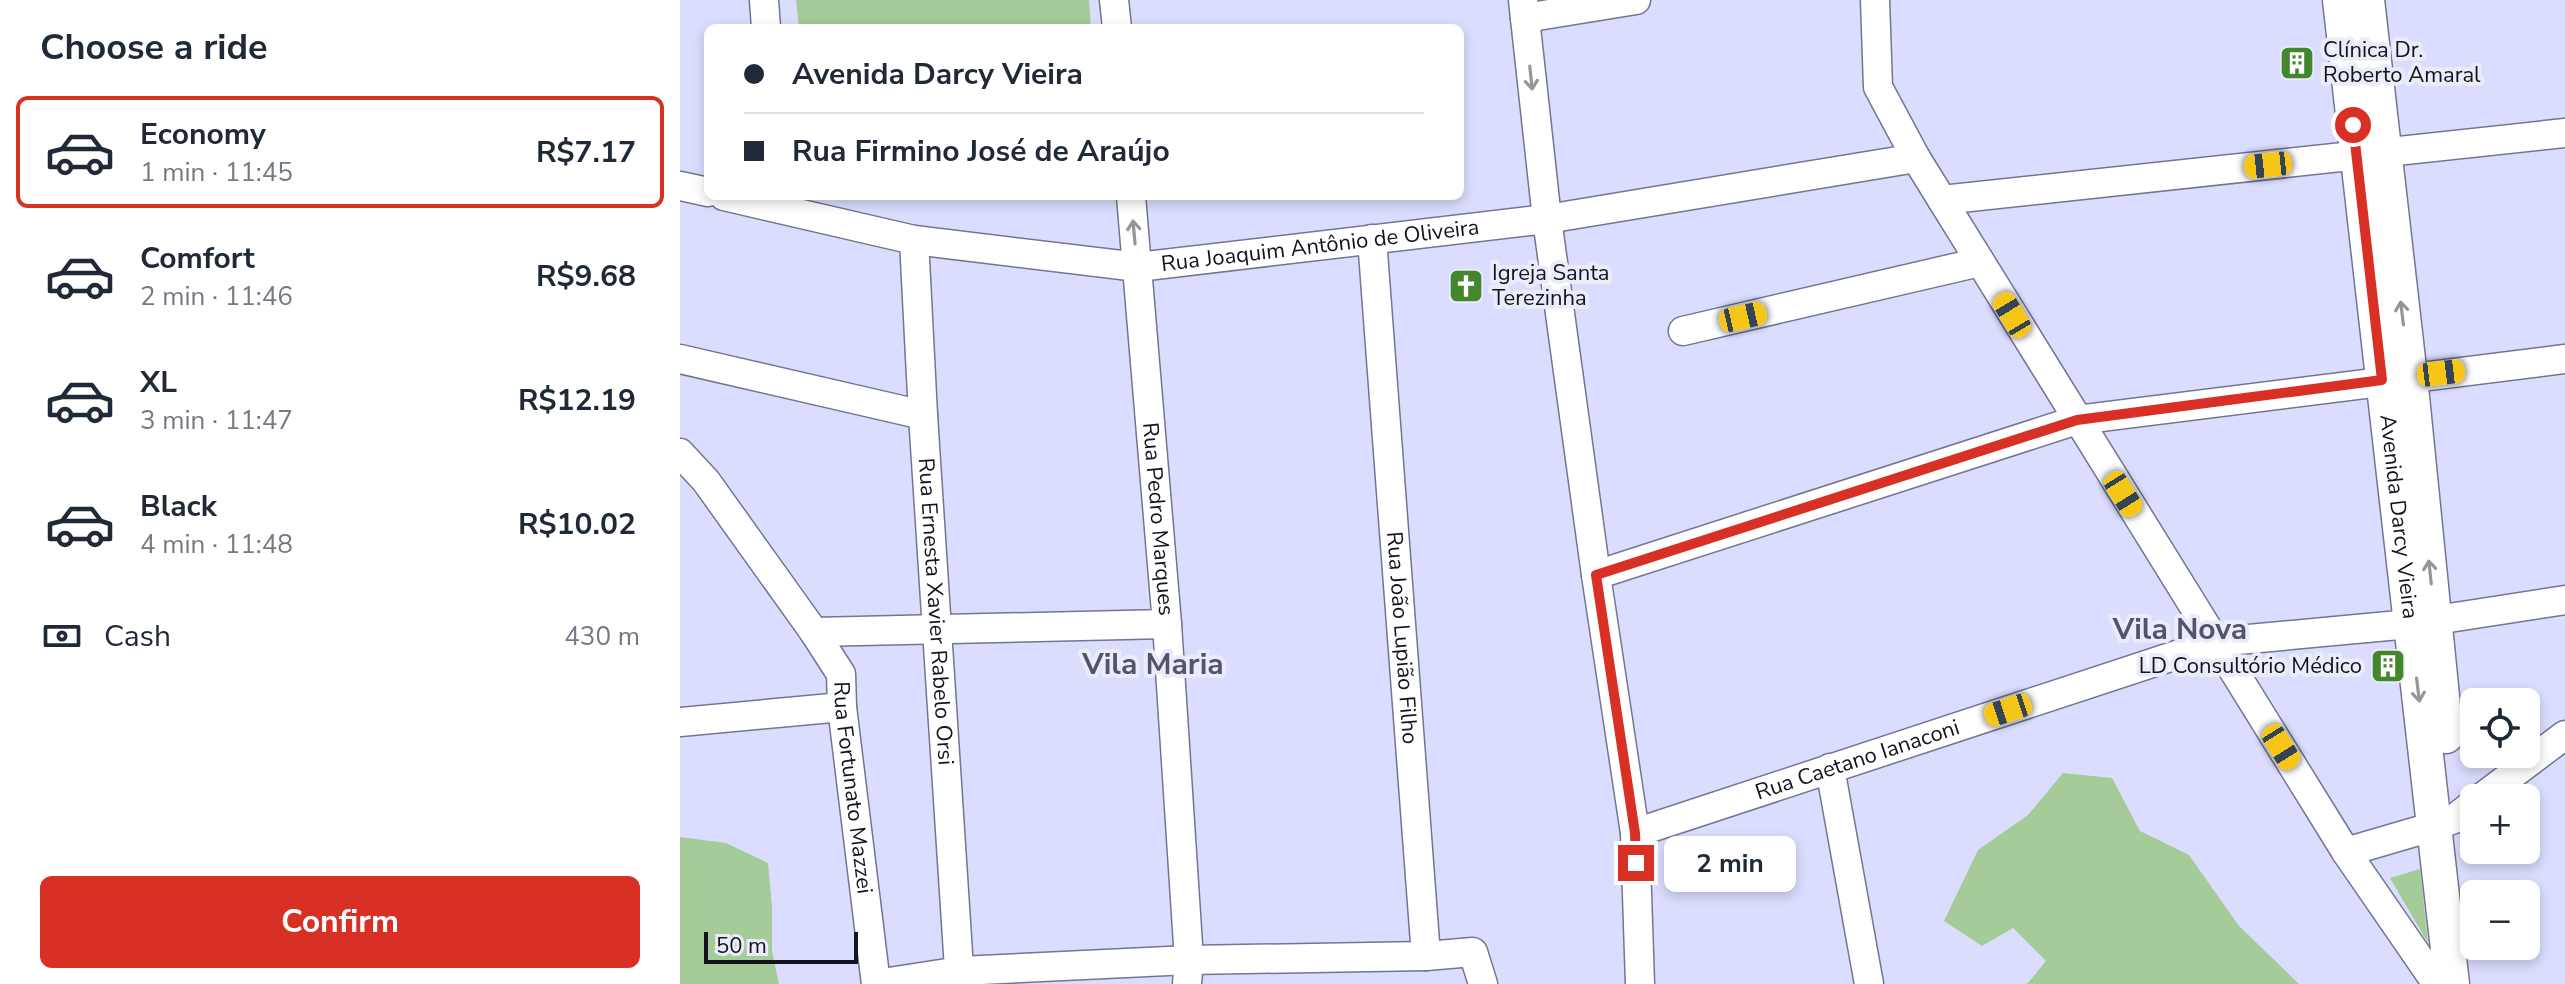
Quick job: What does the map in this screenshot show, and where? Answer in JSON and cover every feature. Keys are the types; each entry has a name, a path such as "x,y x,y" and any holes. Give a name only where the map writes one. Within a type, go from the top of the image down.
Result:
{"main road":[{"name":"Avenida Darcy Vieira","path":"2340,0 2370,154 2422,622 2454,816 2466,984"},
{"name":"Avenida Darcy Vieira","path":"2367,0 2370,154"},
{"name":"Avenida Darcy Vieira","path":"2452,984 2454,816"}],"street":[{"path":"764,0 766,24"},
{"path":"1114,0 1117,24"},
{"path":"1636,0 1524,9 1547,219 1635,833 1640,984"},
{"path":"1875,0 1878,87 1916,158 2346,852 2437,984"},
{"path":"1942,200 2565,133"},
{"name":"Rua Joaquim Antônio de Oliveira","path":"756,200 780,203 914,240 1138,267 1547,219 1916,158"},
{"path":"680,186 704,191"},
{"name":"Rua Pedro Marques","path":"1131,200 1167,624 1188,972"},
{"name":"Rua João Lupião Filho","path":"1372,239 1426,956"},
{"name":"Rua Ernesta Xavier Rabelo Orsi","path":"914,240 960,978"},
{"path":"1683,331 1980,262"},
{"path":"680,359 923,415"},
{"path":"1596,575 2077,420 2565,359"},
{"name":"Rua Fortunato Mazzei","path":"680,453 693,482 814,632 841,674 842,707 876,984"},
{"name":"Rua Caetano Ianaconi","path":"1635,833 2216,642 2422,622 2565,600"},
{"path":"814,632 1167,624"},
{"path":"680,722 842,707"},
{"path":"2500,784 2565,735"},
{"path":"1830,768 1869,984"},
{"path":"2346,852 2454,816"},
{"path":"876,984 960,978 1188,972 1473,952 1483,984"}],"green space":[{"path":"796,0 1089,0 1091,24 799,24"},
{"path":"2063,773 2112,778 2140,831 2189,855 2239,926 2299,984 2025,984 2046,961 2013,928 1982,946 1944,921 1978,850 2028,815"},
{"path":"680,837 726,843 768,863 772,951 779,984 680,984"},
{"path":"2420,869 2428,943 2390,878"}],"place":[{"name":"Clínica Dr. Roberto Amaral","path":"2297,63"},
{"name":"Igreja Santa Terezinha","path":"1466,286"},
{"name":"LD Consultório Médico","path":"2388,666"}],"district":[{"name":"Vila Nova","path":"2180,629"},
{"name":"Vila Maria","path":"1153,664"}],"route":[{"path":"1636,863 1635,833 1596,575 2077,420 2382,380 2353,125"}]}
